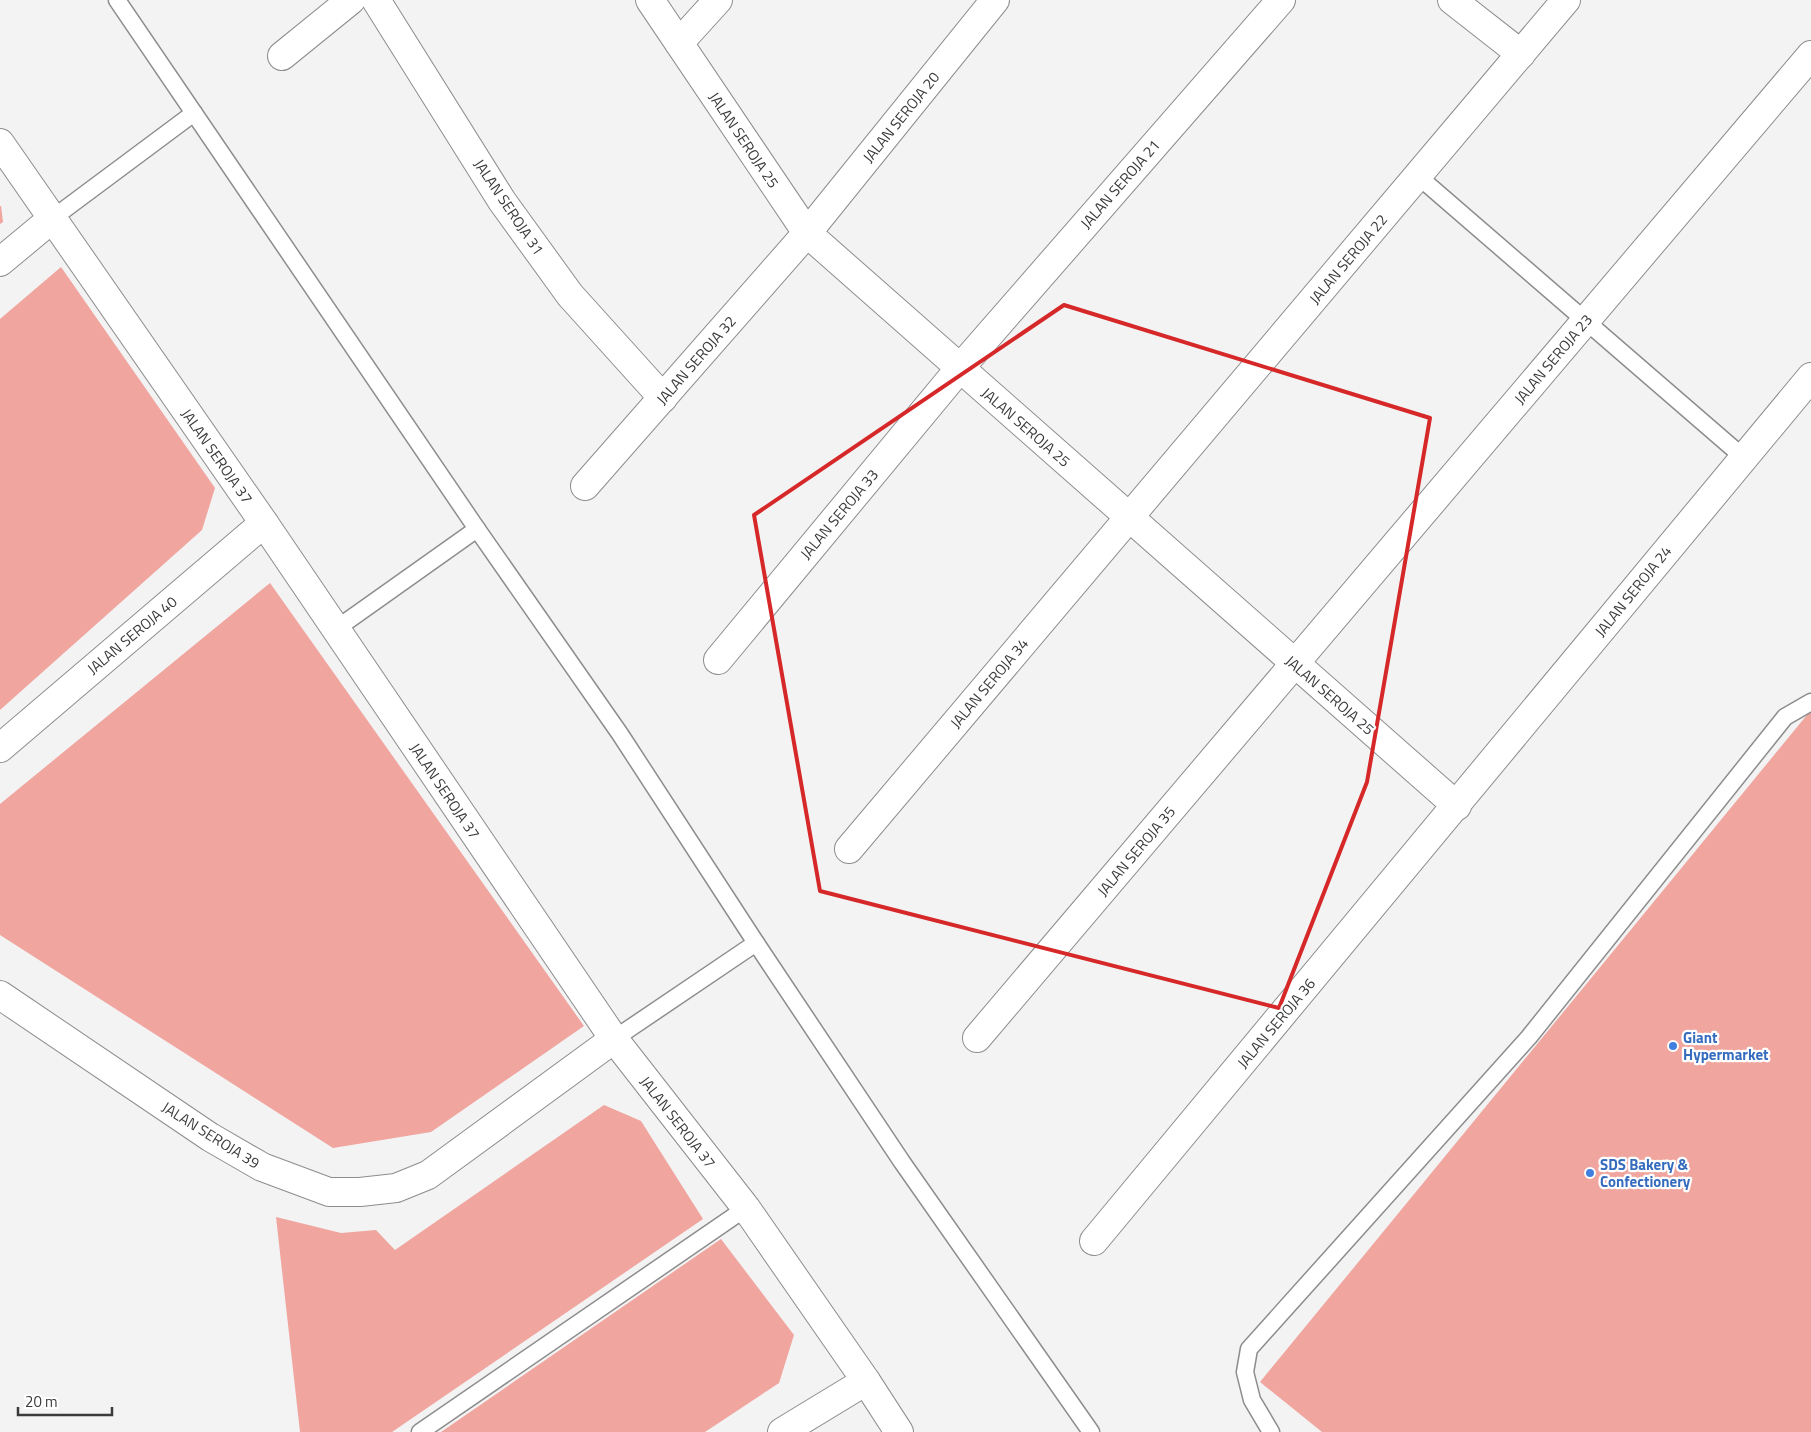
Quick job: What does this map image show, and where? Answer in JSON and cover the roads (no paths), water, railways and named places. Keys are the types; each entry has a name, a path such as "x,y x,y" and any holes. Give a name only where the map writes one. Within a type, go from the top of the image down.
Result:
{"street":[{"path":"282,56 351,0"},
{"name":"JALAN SEROJA 31","path":"376,0 502,201 570,295 663,398"},
{"name":"JALAN SEROJA 25","path":"650,0 807,233 1457,806"},
{"path":"679,43 718,0"},
{"name":"JALAN SEROJA 20","path":"807,233 995,0"},
{"name":"JALAN SEROJA 21","path":"960,368 1281,0"},
{"path":"1452,0 1521,54"},
{"name":"JALAN SEROJA 22","path":"1130,517 1566,0"},
{"name":"JALAN SEROJA 23","path":"1295,664 1811,55"},
{"name":"JALAN SEROJA 37","path":"0,143 264,523 614,1039 746,1208 866,1381 899,1432"},
{"path":"0,262 52,218"},
{"name":"JALAN SEROJA 32","path":"585,486 807,233"},
{"name":"JALAN SEROJA 33","path":"718,660 960,368"},
{"name":"JALAN SEROJA 24","path":"1457,806 1811,377"},
{"name":"JALAN SEROJA 34","path":"849,849 1130,517"},
{"name":"JALAN SEROJA 40","path":"0,748 264,523"},
{"name":"JALAN SEROJA 35","path":"978,1038 1295,664"},
{"name":"JALAN SEROJA 36","path":"1094,1240 1457,806"},
{"name":"JALAN SEROJA 39","path":"0,995 210,1137 262,1167 329,1192 360,1192 396,1188 428,1175 614,1039"},
{"path":"782,1432 866,1381"}],"lane":[{"path":"117,0 477,529 620,734 756,943 1083,1429"},
{"path":"52,218 194,113"},
{"path":"1418,176 1585,322 1744,457"},
{"path":"336,629 477,529"},
{"path":"1271,1432 1252,1400 1245,1372 1249,1349 1529,1037 1785,718 1811,702"},
{"path":"614,1039 756,943"},
{"path":"420,1432 746,1208"}],"place":[{"name":"Giant Hypermarket","path":"1673,1046"},
{"name":"SDS Bakery & Confectionery","path":"1590,1173"}]}
